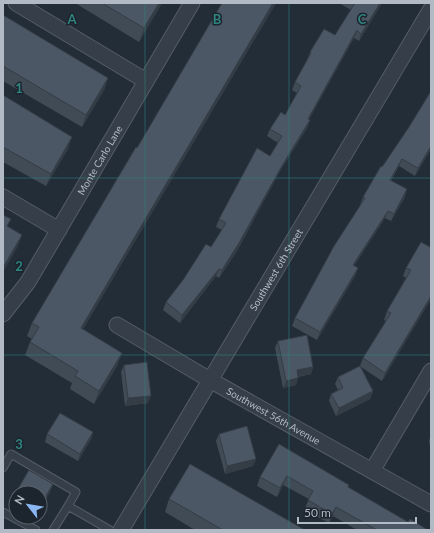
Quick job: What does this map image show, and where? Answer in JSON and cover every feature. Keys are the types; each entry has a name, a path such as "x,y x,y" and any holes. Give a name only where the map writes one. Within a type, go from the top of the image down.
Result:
{"street":[{"path":"16,3 146,81"},
{"name":"Monte Carlo Lane","path":"3,314 28,282 192,3"},
{"name":"Southwest 6th Street","path":"122,530 431,9"},
{"path":"3,197 59,230"},
{"name":"Southwest 56th Avenue","path":"117,325 210,380 431,504"},
{"path":"372,471 431,371"}],"lane":[{"path":"3,468 11,454 76,492 53,530"},
{"path":"68,506 110,530"},
{"path":"3,512 36,530"}],"building":[{"path":"102,3 159,3 144,28"},
{"path":"222,3 273,3 81,328 122,353 99,391 75,376 78,371 30,342 39,327 32,323"},
{"path":"355,3 380,3 361,34 357,30 308,119 310,120 222,270 219,269 182,315 166,302 183,280 206,244 211,247 226,223 219,219 257,148 270,156 282,136 270,129 281,112 285,115 301,86 295,82 311,53 310,52 324,29 335,35"},
{"path":"3,15 108,78 86,115 3,66"},
{"path":"431,91 431,146 418,168 402,159 390,180 407,189 394,214 388,211 353,265 358,268 320,332 295,318 334,246 365,198 363,197 381,166 382,167 409,127"},
{"path":"3,95 72,137 51,174 3,147"},
{"path":"3,215 11,219 7,226 22,235 4,266 3,265"},
{"path":"421,242 430,247 431,246 431,296 385,373 363,358 391,313 387,311 411,270 406,268"},
{"path":"307,335 313,367 297,370 298,378 286,381 278,341"},
{"path":"147,362 151,396 128,398 124,365"},
{"path":"360,366 373,391 339,408 331,394 343,388 338,377"},
{"path":"60,413 93,432 80,454 47,434"},
{"path":"247,426 256,459 227,466 219,434"},
{"path":"279,444 408,522 410,519 428,530 377,530 336,507 332,514 308,500 313,491 287,476 280,488 260,477"},
{"path":"190,464 305,530 223,530 169,499"},
{"path":"29,470 53,484 48,492 48,485 20,485"}]}
